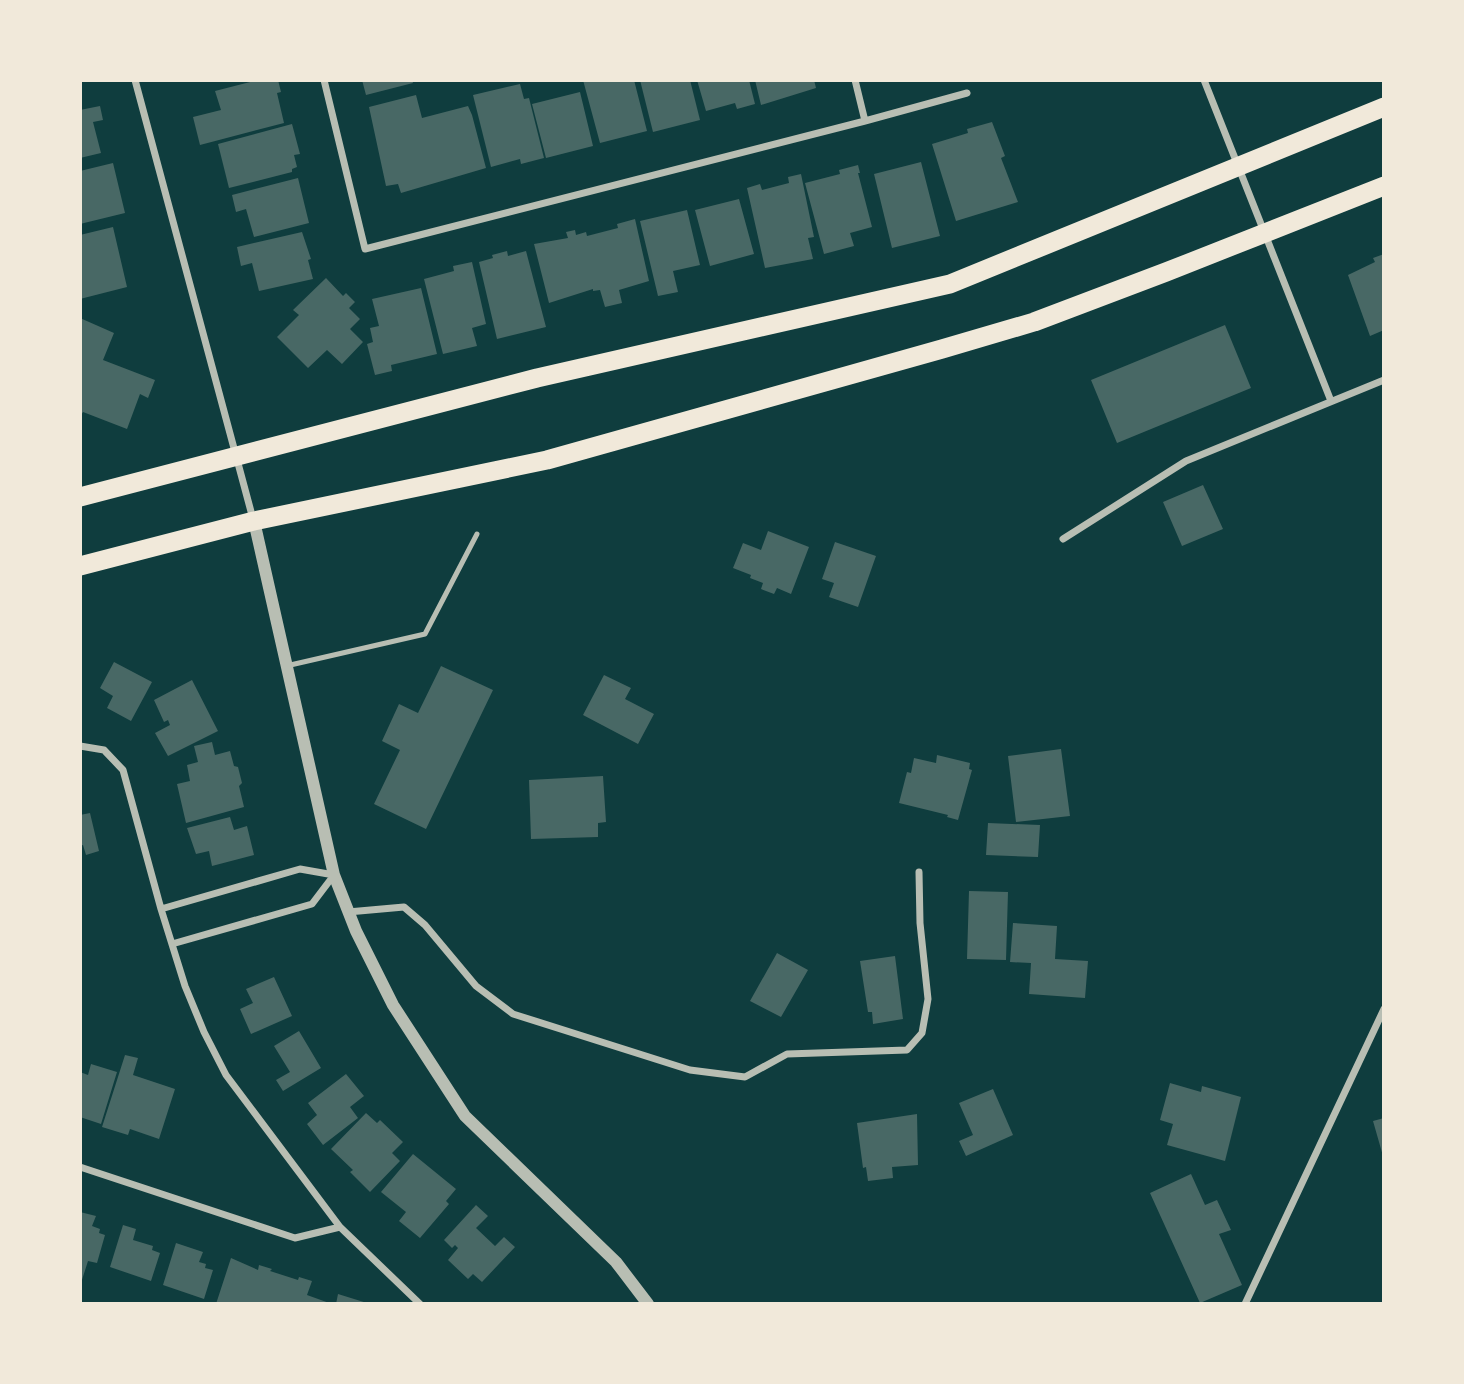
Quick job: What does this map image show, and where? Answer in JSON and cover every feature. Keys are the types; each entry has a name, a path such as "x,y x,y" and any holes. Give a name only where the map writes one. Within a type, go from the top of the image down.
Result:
{"highway":[{"path":"80,497 537,378 950,284 1384,107"},
{"path":"80,566 254,521 547,460 942,349 1034,322 1384,186"}],"street":[{"path":"135,80 254,521 334,875 348,912 393,1005 465,1116 616,1262 648,1304"},
{"path":"324,80 365,249 967,93"},
{"path":"855,80 865,121"},
{"path":"1204,80 1331,401"},
{"path":"1063,540 1186,461 1384,380"},
{"path":"80,746 104,750 124,770 185,986 226,1075 340,1227 420,1304"},
{"path":"162,909 300,869 334,875"},
{"path":"348,912 404,907 425,925 475,986 513,1014 690,1070 746,1077 787,1054 907,1050 922,1033 928,999 920,923 919,872"},
{"path":"172,944 312,904 334,875"},
{"path":"1245,1304 1384,1009"},
{"path":"80,1167 295,1238 340,1227"}],"lane":[{"path":"286,666 425,635 477,534"}],"building":[{"path":"258,80 278,80 281,92 277,93 284,123 200,145 193,117 221,110 215,91"},
{"path":"362,80 412,80 413,83 366,95"},
{"path":"583,80 634,80 647,131 600,143"},
{"path":"640,80 690,80 700,120 653,132"},
{"path":"697,80 749,80 755,104 737,109 735,103 706,111"},
{"path":"755,80 814,80 816,88 761,105"},
{"path":"520,84 524,99 529,98 544,158 521,164 520,159 491,167 473,95"},
{"path":"580,92 593,146 546,158 532,104"},
{"path":"416,95 422,118 468,106 486,168 401,193 398,184 386,186 369,107"},
{"path":"100,106 103,120 93,122 101,153 80,158 80,110"},
{"path":"992,122 1005,156 1001,158 1018,202 956,221 932,144"},
{"path":"292,124 300,154 294,155 297,167 292,169 292,172 229,188 218,144"},
{"path":"921,162 940,236 892,248 874,174"},
{"path":"113,163 125,213 80,224 80,171"},
{"path":"858,165 872,227 850,233 854,246 824,254 805,183 840,174 839,170"},
{"path":"801,174 814,237 808,238 813,259 765,268 747,188 760,184 762,190 789,183 788,177"},
{"path":"298,178 309,223 254,237 246,209 236,212 232,195"},
{"path":"739,199 754,254 710,266 695,210"},
{"path":"687,210 700,265 673,271 678,292 658,296 640,221"},
{"path":"635,219 649,281 619,290 622,303 605,307 600,290 593,289 549,303 534,244 568,238 566,232 575,230 576,235 586,232 587,236 618,228 617,224"},
{"path":"113,227 127,287 80,299 80,235"},
{"path":"302,232 311,259 308,260 313,279 259,291 252,263 241,266 237,247"},
{"path":"507,251 508,256 526,251 546,327 497,339 479,262"},
{"path":"1384,254 1384,330 1370,336 1348,275 1375,262 1373,258"},
{"path":"472,262 486,324 472,328 477,346 443,354 424,279 454,271 453,266"},
{"path":"326,278 343,296 346,293 355,302 349,308 360,319 350,329 363,342 342,364 327,350 308,368 277,337 299,315 293,310"},
{"path":"421,288 437,354 391,365 392,371 375,375 367,344 373,342 370,328 379,326 372,299"},
{"path":"80,318 114,333 103,360 155,380 148,398 140,394 127,429 83,412 80,417"},
{"path":"1225,325 1251,388 1117,443 1091,380"},
{"path":"1203,485 1223,529 1182,546 1163,502"},
{"path":"768,531 809,547 791,594 777,588 774,594 761,589 763,583 733,568 743,543 761,550"},
{"path":"835,542 876,556 858,607 829,597 834,583 822,579"},
{"path":"114,662 152,682 131,721 107,708 113,696 100,688"},
{"path":"441,666 493,690 426,829 374,804 400,750 382,741 399,704 418,713"},
{"path":"604,675 631,688 625,699 654,714 638,744 583,715"},
{"path":"192,680 218,731 168,756 155,733 170,725 168,720 164,722 154,700"},
{"path":"212,742 215,755 230,751 234,766 238,767 244,807 186,823 177,784 190,781 187,765 198,762 194,746"},
{"path":"1061,749 1070,816 1016,822 1008,756"},
{"path":"937,755 970,763 969,769 972,770 958,820 899,803 907,772 911,773 914,758 936,763"},
{"path":"603,776 606,822 598,823 598,837 531,839 529,780"},
{"path":"90,813 99,851 86,855 83,845 80,846 80,815"},
{"path":"230,817 234,830 247,826 254,855 212,866 209,851 196,854 187,828"},
{"path":"988,823 1040,825 1038,857 986,855"},
{"path":"969,891 1008,892 1006,960 967,959"},
{"path":"1013,923 1057,926 1055,959 1088,961 1085,998 1029,994 1031,963 1010,962"},
{"path":"777,953 808,970 781,1017 750,1001"},
{"path":"895,956 903,1019 873,1024 872,1012 868,1012 860,961"},
{"path":"274,977 292,1016 251,1034 240,1009 253,1003 246,989"},
{"path":"299,1031 321,1068 283,1091 276,1080 290,1072 274,1046"},
{"path":"125,1055 138,1058 133,1075 175,1089 159,1139 130,1129 128,1135 102,1127"},
{"path":"91,1064 117,1072 101,1124 80,1117 80,1072 88,1075"},
{"path":"346,1074 364,1096 350,1107 358,1118 323,1145 307,1124 317,1115 308,1103"},
{"path":"1170,1083 1201,1092 1202,1086 1241,1097 1225,1161 1167,1145 1173,1124 1160,1120"},
{"path":"993,1089 1013,1135 966,1156 959,1141 973,1135 959,1103"},
{"path":"366,1113 377,1123 380,1120 403,1142 392,1153 400,1161 370,1192 350,1172 353,1170 331,1149"},
{"path":"917,1114 918,1165 892,1167 893,1178 868,1181 866,1167 863,1168 857,1123"},
{"path":"1384,1118 1384,1156 1383,1156 1373,1121"},
{"path":"413,1154 456,1189 446,1201 449,1204 420,1238 399,1221 406,1212 381,1192"},
{"path":"1191,1174 1205,1205 1217,1200 1231,1230 1219,1234 1242,1285 1200,1303 1150,1193"},
{"path":"476,1205 488,1216 476,1228 495,1246 504,1237 515,1247 482,1282 473,1274 468,1279 448,1260 458,1248 455,1245 452,1248 444,1240"},
{"path":"80,1212 96,1216 92,1226 105,1235 97,1263 88,1261 81,1283"},
{"path":"123,1225 136,1229 133,1240 153,1246 152,1250 160,1253 151,1281 110,1267"},
{"path":"176,1243 203,1252 199,1262 206,1264 205,1268 213,1270 204,1299 163,1285"},
{"path":"231,1258 258,1270 259,1265 298,1280 299,1277 312,1281 307,1295 332,1304 216,1304"},
{"path":"338,1294 367,1303 336,1304"}]}
